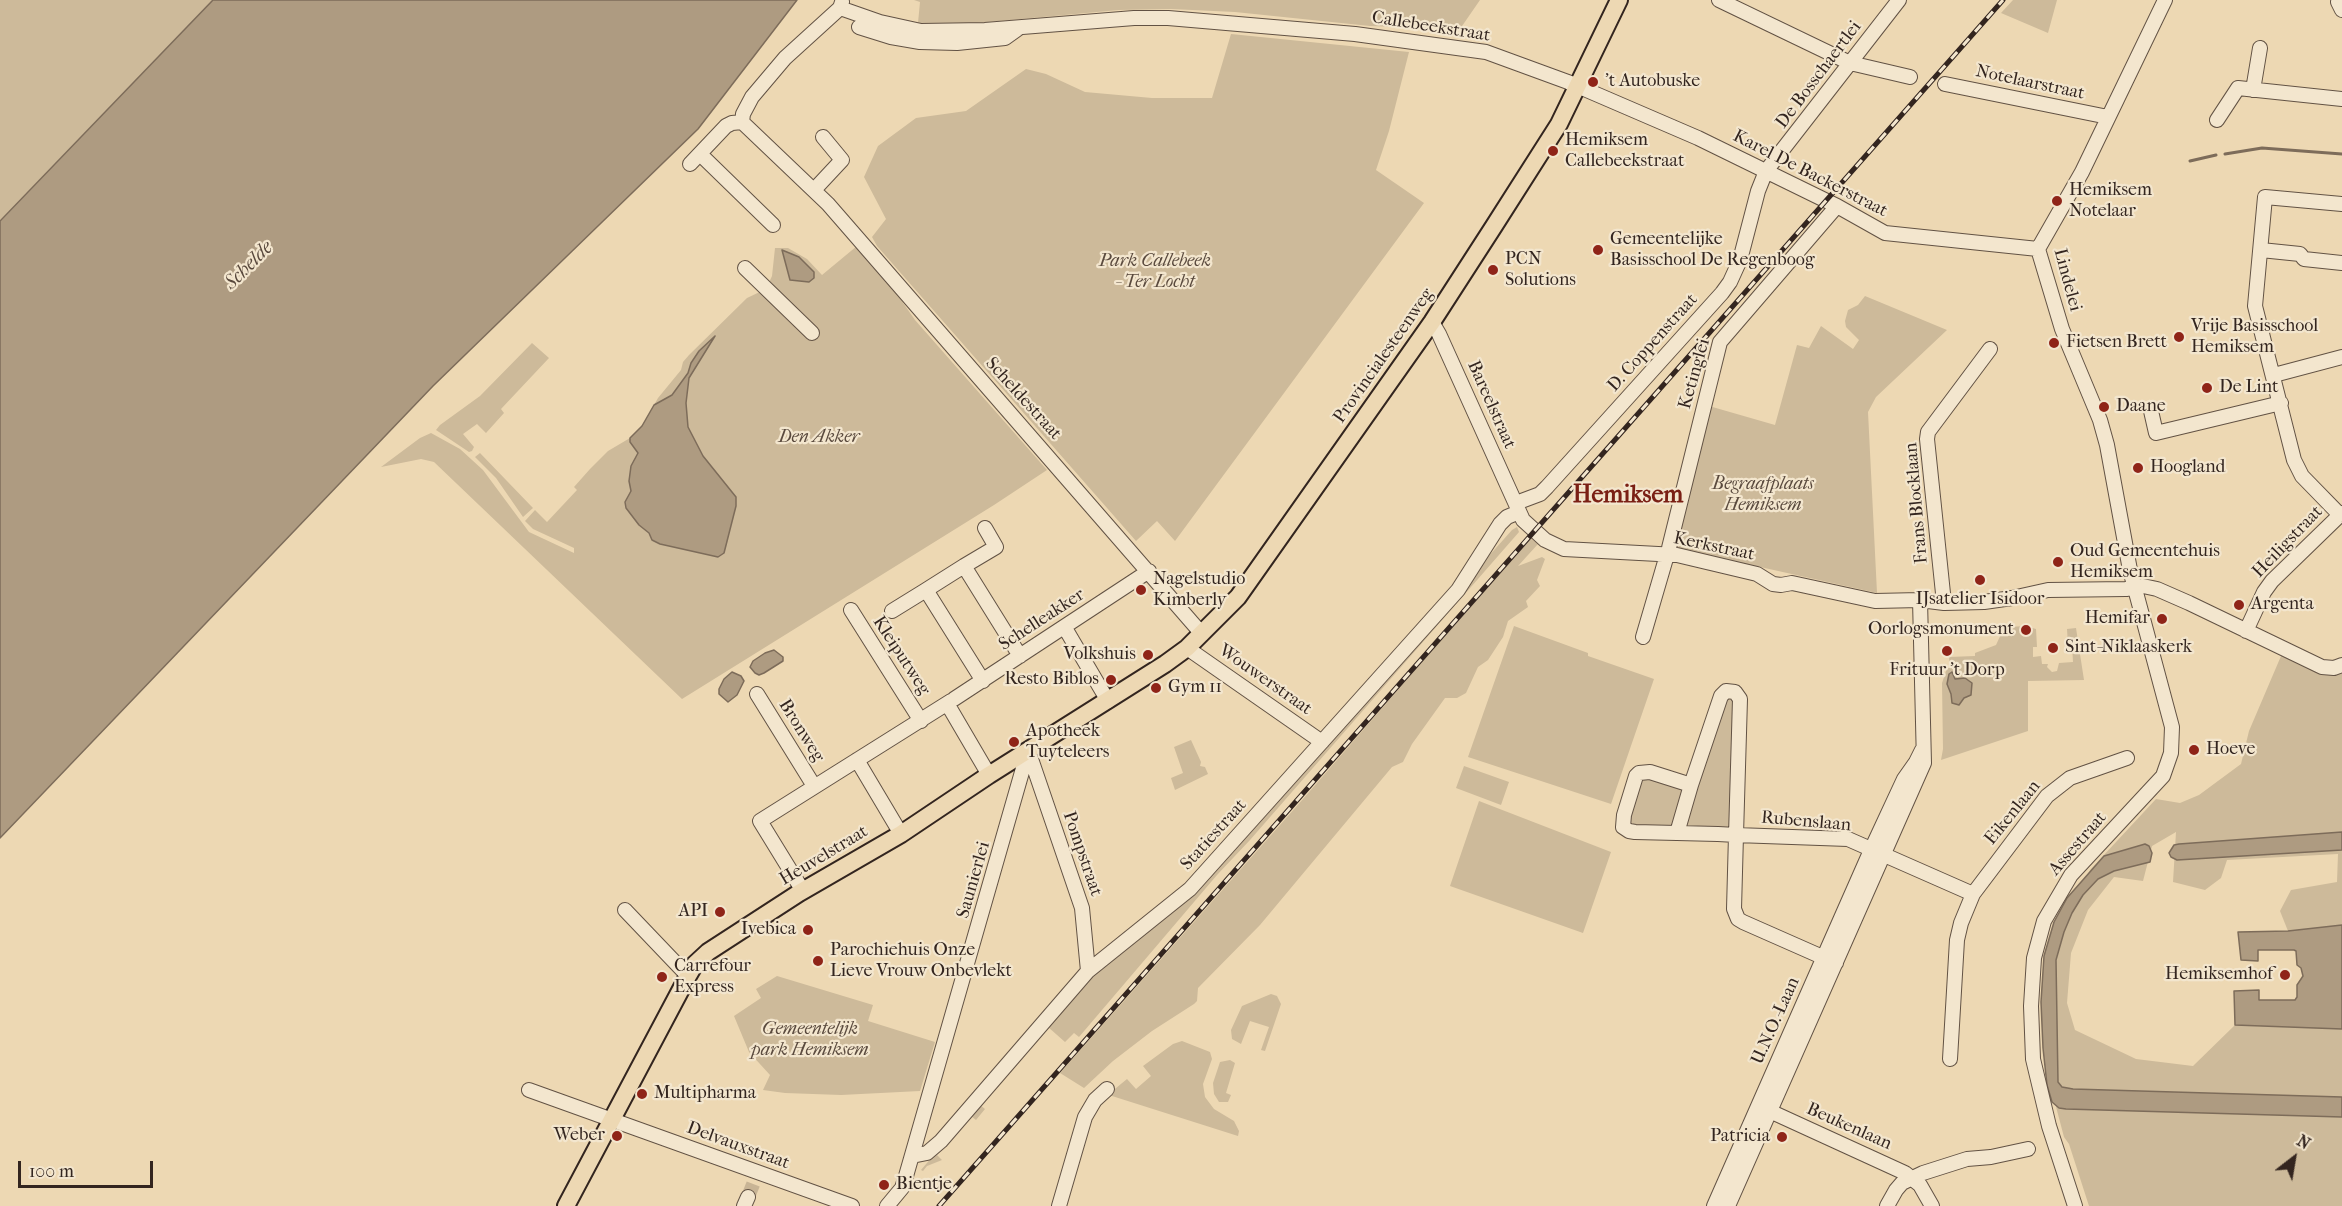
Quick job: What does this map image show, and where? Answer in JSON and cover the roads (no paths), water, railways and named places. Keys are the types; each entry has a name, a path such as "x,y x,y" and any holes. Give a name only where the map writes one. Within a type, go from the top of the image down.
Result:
{"main road":[{"name":"Provincialesteenweg","path":"1202,634 1246,586 1432,322 1559,124 1619,0"},
{"name":"Heuvelstraat","path":"566,1206 695,964 726,939 901,834 989,775 1108,701 1187,648 1202,634"}],"street":[{"path":"1719,0 1850,63 1910,77"},
{"name":"De Bosschaertlei","path":"1766,171 1899,0"},
{"name":"Lindelei","path":"2135,588 2100,420 2062,329 2038,249 2082,172 2165,0"},
{"name":"Callebeekstraat","path":"841,4 880,22 921,31 985,30 1134,18 1168,18 1355,34 1486,52 1578,87"},
{"path":"773,225 695,159 726,126 742,122 743,114 752,97 785,58 841,4"},
{"name":"Callebeekstraat","path":"859,27 891,37 920,42 957,43 1005,38 1021,27"},
{"path":"2253,90 2260,48"},
{"name":"Notelaarstraat","path":"1945,84 2108,117"},
{"name":"Karel De Backerstraat","path":"1578,87 1708,143 1837,206 1885,233 2038,249"},
{"path":"2217,120 2238,88 2342,99"},
{"name":"Scheldestraat","path":"742,122 828,204 1202,634"},
{"path":"814,190 842,160 823,137"},
{"name":"D. Coppenstraat","path":"1517,508 1547,487 1730,282 1740,260 1758,191 1766,171"},
{"path":"2341,514 2302,476 2294,460 2255,306 2265,197 2342,204"},
{"name":"Ketinglei","path":"1643,637 1667,554 1720,342 1837,206"},
{"path":"2261,250 2300,254 2304,259 2342,263"},
{"path":"745,268 812,333"},
{"name":"Bareelstraat","path":"1432,322 1517,508"},
{"name":"Frans Blocklaan","path":"1944,603 1928,432 1990,349"},
{"path":"2274,375 2342,357"},
{"path":"2151,411 2156,433 2281,403"},
{"name":"Kerkstraat","path":"1517,508 1523,520 1533,531 1553,545 1564,549 1667,554 1757,574 1773,584 1792,583 1875,601 1920,600 1944,603 2012,598 2048,590 2143,586 2157,589 2322,668 2342,665"},
{"name":"Statiestraat","path":"912,1156 927,1153 941,1141 1088,971 1190,889 1458,590 1500,524 1517,508"},
{"name":"Heiligstraat","path":"2246,631 2264,592 2272,581 2341,514"},
{"path":"892,611 996,547 985,528"},
{"path":"964,566 1020,656"},
{"name":"Schelleakker","path":"803,891 760,821 951,702 1149,572"},
{"name":"Assestraat","path":"2075,1206 2049,1126 2033,1059 2031,1006 2034,958 2044,921 2071,875 2157,784 2168,765 2171,753 2172,721 2135,588"},
{"path":"926,590 983,681"},
{"name":"U.N.O.-Laan","path":"1714,1206 1764,1108 1877,853 1904,778 1916,762 1924,743 1920,600"},
{"name":"Kleiputweg","path":"851,610 921,721"},
{"path":"1065,628 1108,701"},
{"name":"Wouwerstraat","path":"1187,648 1322,742"},
{"path":"1677,832 1722,696 1726,691 1735,692 1740,699 1734,909 1738,919 1830,961"},
{"name":"Bronweg","path":"758,694 814,786"},
{"path":"951,702 989,775"},
{"name":"Pompstraat","path":"1029,751 1082,908 1088,971"},
{"name":"Saunierlei","path":"887,1206 902,1188 912,1156 1029,751"},
{"name":"Eikenlaan","path":"1950,1059 1957,940 1961,923 1973,894 2047,796 2070,777 2127,758"},
{"path":"857,760 901,834"},
{"name":"Rubenslaan","path":"1691,784 1650,772 1639,773 1636,776 1624,815 1623,827 1629,831 1848,840 1877,853"},
{"path":"1877,853 1973,894"},
{"path":"625,910 688,976"},
{"path":"1059,1206 1085,1117 1095,1100 1107,1089"},
{"name":"Delvauxstraat","path":"530,1090 612,1119 756,1177 852,1206"},
{"name":"U.N.O.-Laan","path":"1728,1206 1764,1108"},
{"name":"Beukenlaan","path":"1764,1108 1912,1178"},
{"path":"1887,1206 1896,1190 1912,1178 1967,1159 1991,1157 2028,1149"},
{"path":"1912,1178 1920,1185 1932,1206"}],"water":[{"name":"Schelde","path":"213,0 797,0 698,129 433,386 0,838 0,221"},
{"path":"782,250 799,257 814,272 814,278 809,282 790,280"},
{"path":"715,336 689,378 686,403 688,427 703,456 736,497 736,506 724,553 718,557 660,544 652,540 649,533 639,525 626,508 625,502 631,491 629,481 631,466 638,453 630,442 630,438 642,426 654,405 672,395 688,373 699,351"},
{"path":"774,650 783,657 783,661 764,673 759,675 755,673 750,667 753,661"},
{"path":"732,672 741,676 744,681 737,695 728,702 719,694 719,689 724,679"},
{"path":"1952,672 1955,679 1965,678 1972,683 1971,695 1964,698 1959,705 1952,703 1947,684 1949,674"},
{"path":"2342,832 2342,850 2177,860 2169,853 2174,845 2179,844"},
{"path":"2145,844 2149,846 2152,853 2150,862 2114,871 2098,879 2083,895 2064,932 2056,960 2058,1082 2062,1087 2073,1089 2342,1097 2342,1117 2066,1109 2059,1108 2052,1102 2047,1085 2041,1002 2044,956 2054,922 2067,898 2104,856"},
{"path":"2342,925 2342,1029 2235,1025 2234,991 2259,990 2259,1000 2295,1000 2297,985 2303,976 2301,968 2297,965 2294,950 2258,950 2258,961 2241,960 2238,932 2288,931"}],"waterway":[{"path":"2225,154 2262,148 2342,154"},
{"path":"2190,161 2216,155"}],"tunnel":[{"path":"748,1197 754,1182"}],"railway":[{"path":"939,1206 2003,0"}],"place":[{"name":"'t Autobuske","path":"1593,82"},
{"name":"Hemiksem Callebeekstraat","path":"1553,151"},
{"name":"Hemiksem Notelaar","path":"2057,201"},
{"name":"Gemeentelijke Basisschool De Regenboog","path":"1598,250"},
{"name":"PCN Solutions","path":"1493,270"},
{"name":"Vrije Basisschool Hemiksem","path":"2179,337"},
{"name":"Fietsen Brett","path":"2054,343"},
{"name":"De Lint","path":"2207,388"},
{"name":"Daane","path":"2104,407"},
{"name":"Hoogland","path":"2138,468"},
{"name":"Oud Gemeentehuis Hemiksem","path":"2058,562"},
{"name":"IJsatelier Isidoor","path":"1980,580"},
{"name":"Nagelstudio Kimberly","path":"1141,590"},
{"name":"Argenta","path":"2239,605"},
{"name":"Hemifar","path":"2162,619"},
{"name":"Oorlogsmonument","path":"2026,630"},
{"name":"Sint-Niklaaskerk","path":"2053,648"},
{"name":"Frituur 't Dorp","path":"1947,651"},
{"name":"Volkshuis","path":"1148,655"},
{"name":"Resto Biblos","path":"1111,680"},
{"name":"Gym 11","path":"1156,688"},
{"name":"Apotheek Tuyteleers","path":"1014,742"},
{"name":"Hoeve","path":"2194,750"},
{"name":"API","path":"720,912"},
{"name":"Ivebica","path":"808,930"},
{"name":"Parochiehuis Onze Lieve Vrouw Onbevlekt","path":"818,961"},
{"name":"Hemiksemhof","path":"2285,975"},
{"name":"Carrefour Express","path":"662,977"},
{"name":"Multipharma","path":"642,1094"},
{"name":"Weber","path":"617,1136"},
{"name":"Patricia","path":"1782,1137"},
{"name":"Bientje","path":"884,1185"}],"district":[{"name":"Hemiksem","path":"1628,496"}],"park label":[{"name":"Park Callebeek - Ter Locht","path":"1155,272"},
{"name":"Den Akker","path":"819,438"},
{"name":"Begraafplaats Hemiksem","path":"1763,495"},
{"name":"Gemeentelijk park Hemiksem","path":"810,1040"}]}
